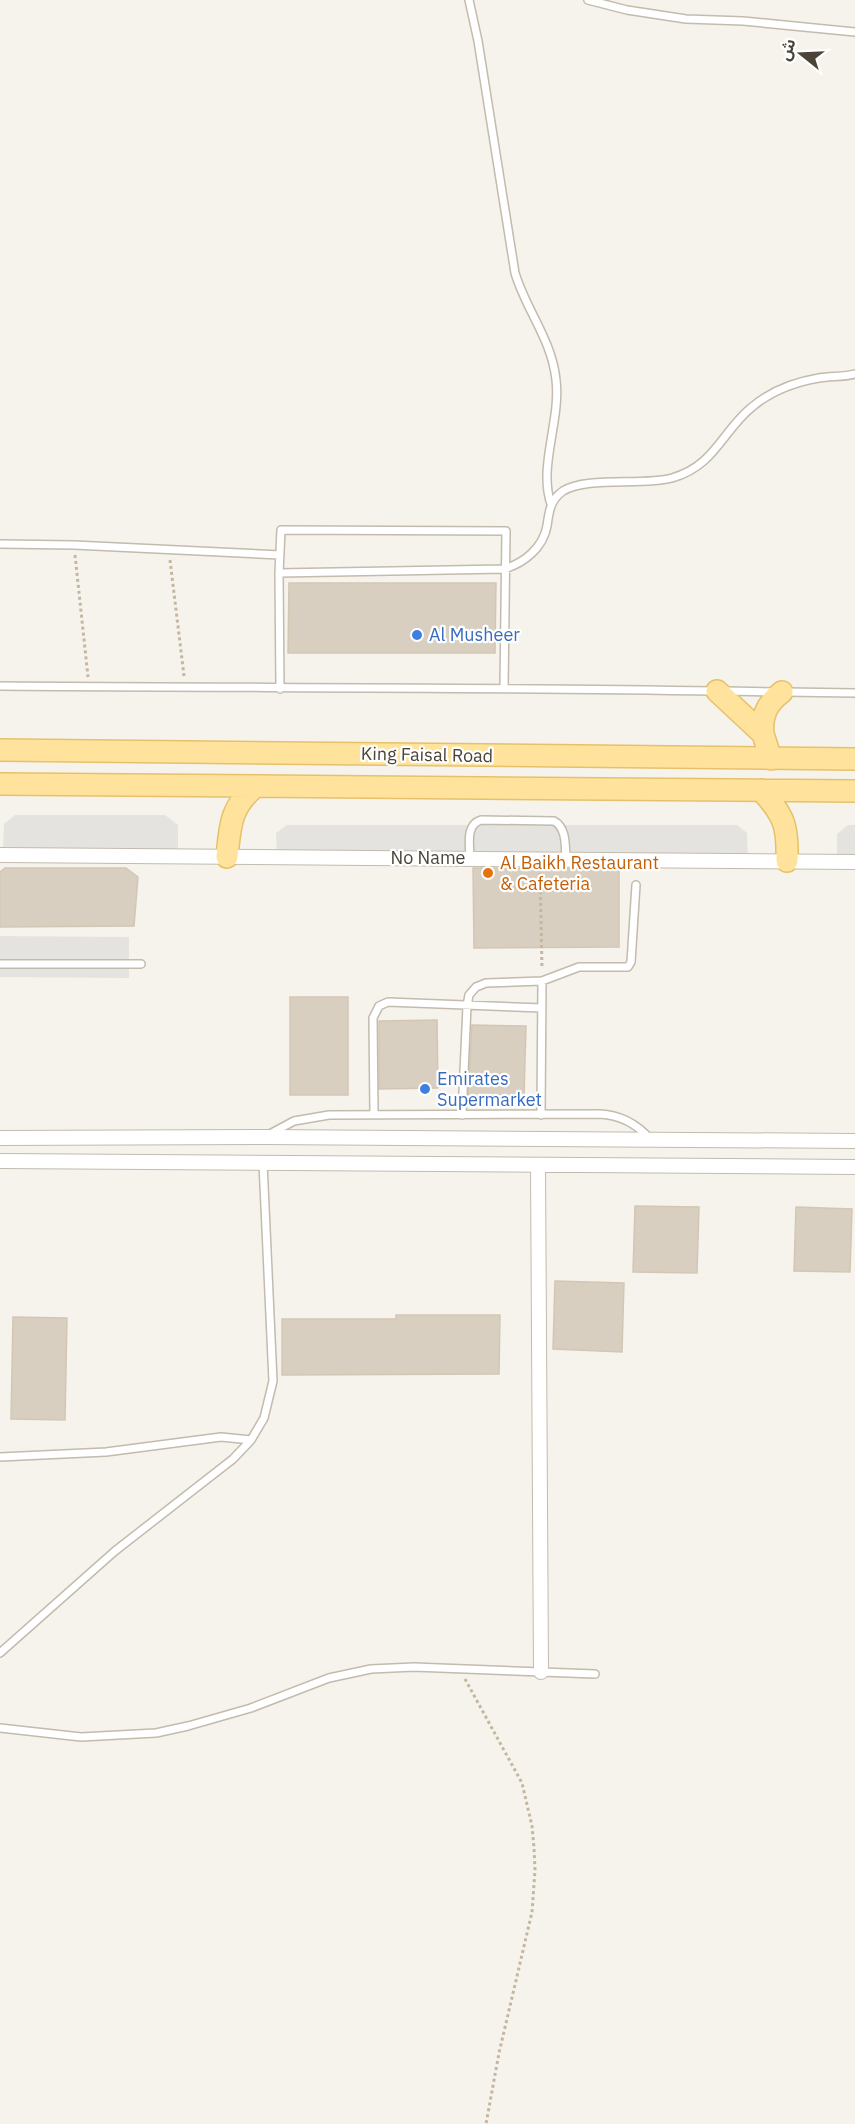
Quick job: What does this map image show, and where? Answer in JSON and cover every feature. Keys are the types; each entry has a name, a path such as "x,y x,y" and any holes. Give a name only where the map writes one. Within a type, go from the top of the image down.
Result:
{"main road":[{"path":"717,691 763,734"},
{"path":"771,759 763,734 763,718 775,697 782,692"},
{"name":"King Faisal Road","path":"0,750 855,759"},
{"name":"King Faisal Road","path":"0,784 855,791"},
{"path":"227,857 235,809 256,786"},
{"path":"761,790 776,806 785,823 788,841 787,861"}],"street":[{"name":"No Name","path":"0,855 855,862"},
{"path":"0,1138 264,1137 855,1141"},
{"path":"0,1161 855,1167"},
{"path":"538,1165 541,1672"}],"lane":[{"path":"469,0 478,41 515,273 526,306 548,345 556,378 557,407 547,484 552,504"},
{"path":"588,0 627,10 686,19 743,21 855,32"},
{"path":"279,573 504,569 520,563 540,543 547,526 548,511 563,491 579,485 671,479 685,473 710,456 743,414 770,395 805,381 855,374"},
{"path":"280,689 281,530 506,531 504,687"},
{"path":"0,544 74,545 280,555"},
{"path":"0,686 280,689 504,687 855,693"},
{"path":"470,859 470,828 476,821 481,820 554,821 563,830 566,860"},
{"path":"462,1114 466,1006 469,995 476,987 486,983 542,981 579,967 626,968 629,966 636,885"},
{"path":"0,964 141,963"},
{"path":"541,1114 542,981"},
{"path":"374,1115 373,1023 376,1010 388,1002 542,1008"},
{"path":"264,1137 294,1121 311,1117 600,1114 619,1117 636,1126 650,1139"},
{"path":"0,1653 115,1551 233,1459 251,1440 264,1418 273,1380 263,1163"},
{"path":"0,1457 106,1452 221,1437 251,1440"},
{"path":"0,1728 81,1737 156,1733 251,1708 305,1686 350,1673 393,1668 595,1674"}],"path":[{"path":"74,545 89,687"},
{"path":"169,549 186,688"},
{"path":"540,859 542,981"},
{"path":"460,1669 522,1783 532,1826 534,1848 532,1912 499,2053 486,2124"}],"shaded area":[{"path":"15,815 165,815 178,825 178,851 3,850 4,824"},
{"path":"287,825 737,825 747,833 748,862 277,862 276,833"},
{"path":"848,825 855,825 855,864 837,864 837,834"},
{"path":"0,936 129,937 129,978 0,977"}],"building":[{"path":"289,583 496,583 495,653 288,653"},
{"path":"5,868 126,868 138,877 134,926 0,927 0,872"},
{"path":"473,868 619,869 619,947 474,948"},
{"path":"290,997 348,997 348,1095 290,1095"},
{"path":"437,1020 438,1088 379,1089 379,1021"},
{"path":"472,1025 526,1026 524,1098 468,1096"},
{"path":"635,1206 699,1207 697,1273 633,1272"},
{"path":"796,1207 852,1209 850,1272 794,1271"},
{"path":"555,1281 624,1283 622,1352 553,1349"},
{"path":"396,1315 500,1315 499,1374 282,1375 282,1319 396,1319"},
{"path":"13,1317 67,1318 65,1420 11,1419"}],"place":[{"name":"Al Musheer","path":"417,635"},
{"name":"Al Baikh Restaurant & Cafeteria","path":"488,873"},
{"name":"Emirates Supermarket","path":"425,1089"}]}
